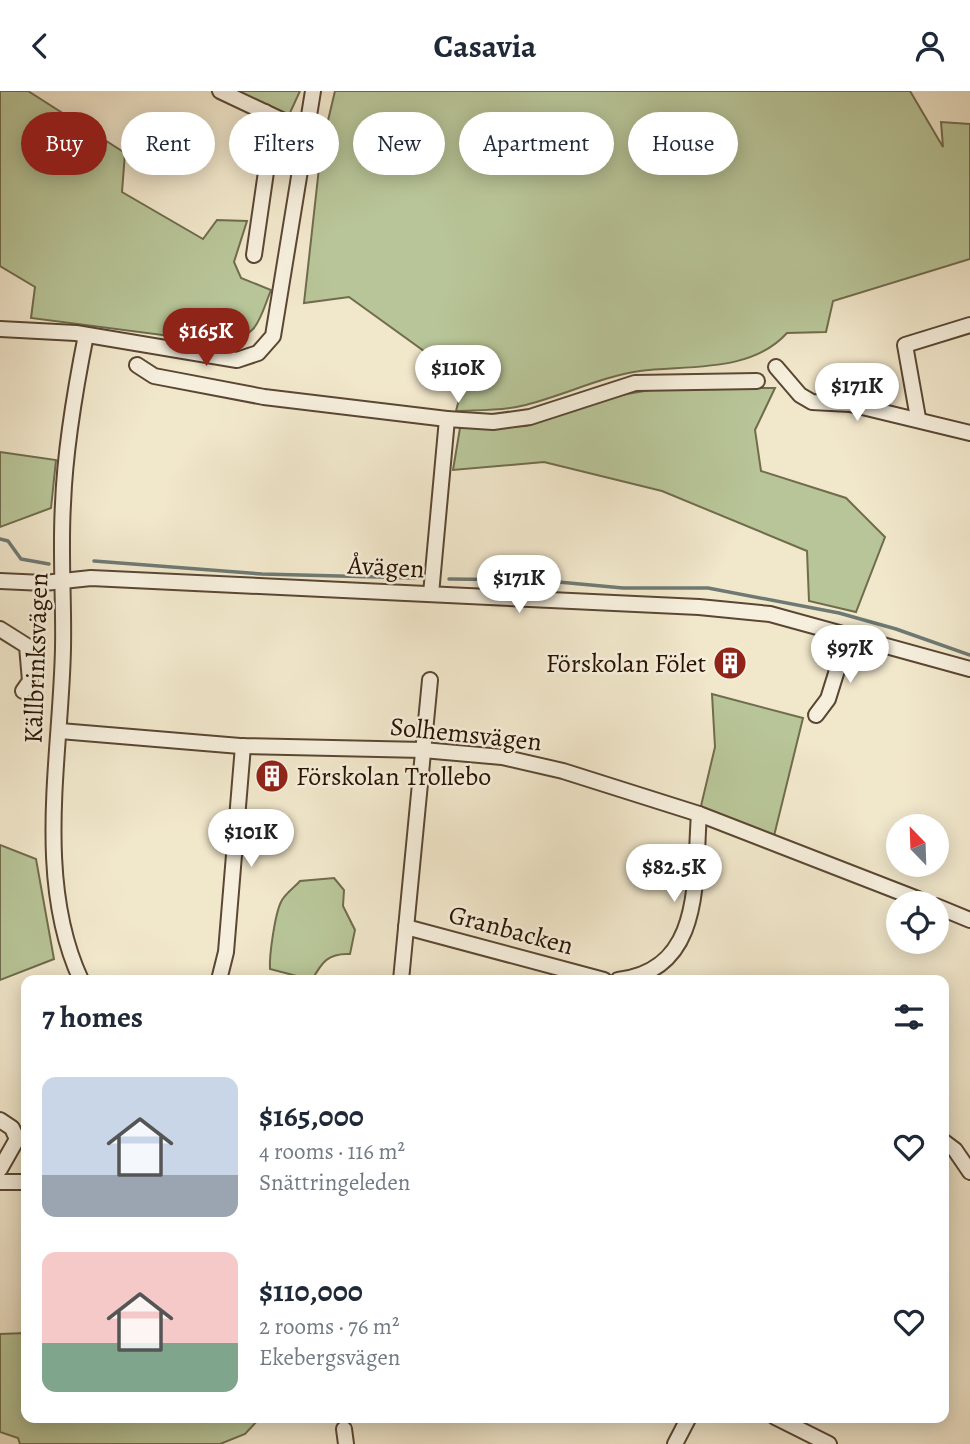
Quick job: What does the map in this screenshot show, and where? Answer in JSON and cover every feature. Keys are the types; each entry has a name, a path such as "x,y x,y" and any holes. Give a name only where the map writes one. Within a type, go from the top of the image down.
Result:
{"street":[{"path":"220,91 265,112"},
{"path":"309,112 313,91"},
{"path":"254,255 266,175"},
{"path":"0,329 86,335 237,360 258,353 273,336 298,175"},
{"path":"918,418 905,345 970,325"},
{"name":"Källbrinksvägen","path":"79,975 64,929 54,854 53,799 60,731 63,503 76,389 86,335"},
{"path":"137,365 154,376 264,397 493,422 530,417 635,383 757,381"},
{"path":"776,366 800,395 812,402 850,404 918,418 970,433"},
{"path":"431,594 447,419"},
{"name":"Åvägen","path":"1,580 44,583 91,578 723,609 770,614 970,669"},
{"path":"0,629 27,646 30,681 23,691"},
{"path":"816,715 828,699 848,635"},
{"path":"401,975 430,680"},
{"name":"Solhemsvägen","path":"60,731 243,746 423,750 502,757 559,770 699,814 897,891"},
{"path":"220,975 226,952 243,746"},
{"path":"639,975 655,967 674,952 684,936 691,917 699,814"},
{"path":"949,911 970,920"},
{"name":"Granbacken","path":"406,927 585,975"},
{"path":"0,1120 12,1128 17,1139 0,1169"},
{"path":"949,1146 970,1172"},
{"path":"0,1182 21,1182"},
{"path":"675,1444 686,1423"},
{"path":"787,1423 829,1444"}],"green space":[{"path":"0,91 28,91 61,112 21,112 21,175 107,175 107,141 121,150 122,192 203,239 217,220 247,221 234,262 241,278 271,290 260,318 251,331 236,340 224,343 31,318 35,287 0,266"},
{"path":"233,91 300,91 290,112 282,112"},
{"path":"335,91 910,91 943,147 941,122 970,124 970,259 833,301 826,332 787,333 756,355 737,361 640,371 521,406 497,410 456,411 464,380 349,297 304,303 318,175 339,175 339,112 330,112"},
{"path":"668,387 775,388 755,430 761,471 846,498 885,537 856,612 809,601 807,551 662,491 544,462 453,470 460,428 526,426 603,398"},
{"path":"0,452 56,460 51,508 0,527"},
{"path":"712,694 803,718 774,836 700,810 715,747"},
{"path":"0,845 36,859 54,959 0,980"},
{"path":"334,878 344,890 343,906 355,930 350,954 331,957 315,975 293,975 270,969 275,925 282,899 300,881"},
{"path":"21,1333 21,1423 255,1423 245,1434 220,1444 20,1444 18,1438 0,1432 0,1334"}],"waterway":[{"path":"0,539 8,541 21,559 49,564"},
{"path":"94,561 262,574 416,578"},
{"path":"449,579 537,580 623,588 708,588 839,613 896,629 970,655"}],"place":[{"name":"Förskolan Fölet","path":"730,663"},
{"name":"Förskolan Trollebo","path":"272,776"}]}
